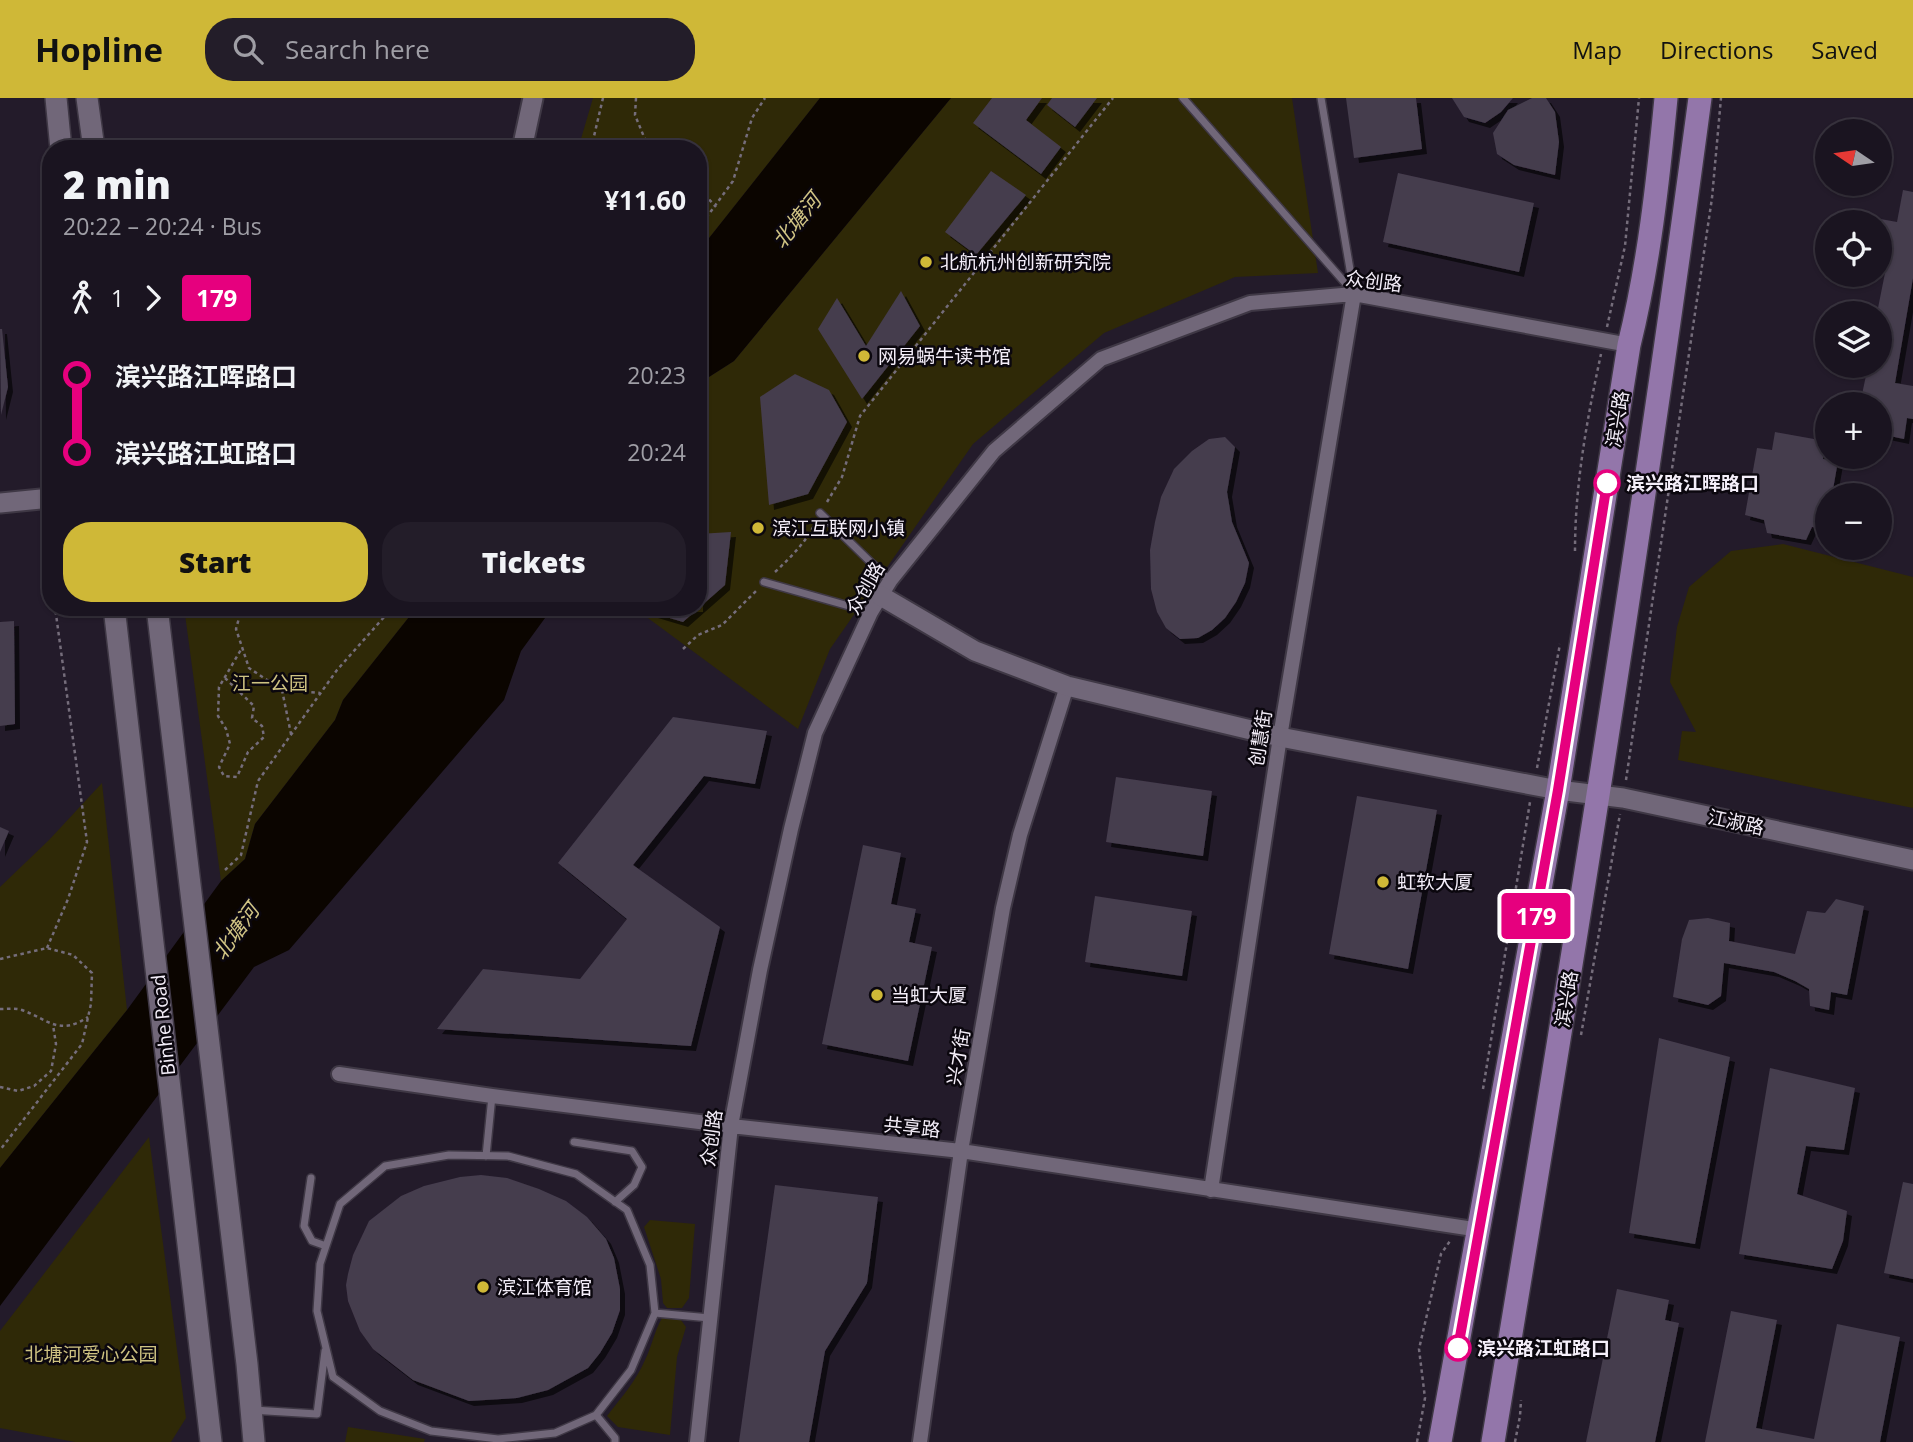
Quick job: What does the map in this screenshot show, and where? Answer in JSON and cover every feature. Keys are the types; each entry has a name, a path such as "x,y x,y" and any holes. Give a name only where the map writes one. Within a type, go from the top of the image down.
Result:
{"main road":[{"path":"56,98 60,140"},
{"path":"87,98 93,140"},
{"name":"滨兴路","path":"1440,1442 1558,790 1629,345 1640,301 1658,185 1666,98"},
{"name":"滨兴路","path":"1493,1442 1599,795 1673,300 1700,98"},
{"name":"Binhe Road","path":"115,616 211,1442"},
{"path":"158,616 254,1442"}],"street":[{"path":"524,140 533,98"},
{"name":"众创路","path":"697,1442 731,1126 763,957 791,829 816,733 881,596 900,565 994,451 1101,359 1250,303 1354,294 1629,345"},
{"name":"创慧街","path":"1211,1190 1280,737 1354,294"},
{"path":"0,503 42,499"},
{"name":"江淑路","path":"881,596 975,651 1067,686 1280,737 1558,790 1623,798 1913,860"},
{"name":"兴才街","path":"920,1442 961,1151 1003,908 1017,847 1067,686"},
{"name":"共享路","path":"339,1073 492,1096 731,1126 961,1151 1480,1230"}],"lane":[{"path":"1184,98 1354,294"},
{"path":"1321,98 1354,294"},
{"path":"820,513 881,596"},
{"path":"764,582 881,596"},
{"path":"486,1156 492,1096"},
{"path":"574,1142 632,1151 642,1167 634,1185 615,1202"},
{"path":"449,1155 508,1156 576,1174 615,1202 627,1210 650,1265 655,1313 631,1370 596,1415 555,1433 469,1439 431,1431 380,1411 333,1377 317,1311 320,1264 340,1203 385,1166 449,1155"},
{"path":"311,1178 304,1226 312,1241 326,1246"},
{"path":"655,1313 710,1318"},
{"path":"251,1410 317,1414 325,1346"},
{"path":"596,1415 615,1438 615,1442"}],"path":[{"path":"593,140 603,98"},
{"path":"636,98 635,115 645,140"},
{"path":"707,218 733,181 752,118 765,98"},
{"path":"683,649 698,635 722,625 802,545 842,477 860,416 1113,98"},
{"path":"707,197 716,207"},
{"path":"47,948 68,899 87,842 56,616"},
{"path":"240,616 236,629 249,668 282,690 320,693"},
{"path":"225,870 241,855 258,781 337,670 385,616"},
{"path":"225,678 254,706 252,718 261,726 264,737 248,752 237,777 224,776 219,767 230,744 226,729 218,716 219,687 242,648"},
{"path":"282,690 291,734"},
{"path":"0,959 47,948 73,955 92,973 91,1004 82,1044 0,1150"},
{"path":"0,1009 19,1009 57,1027 77,1024 88,1017"},
{"path":"0,1087 18,1091 34,1086 51,1071 56,1044 53,1025"}],"green space":[{"path":"593,98 820,98 707,241 707,140 581,140"},
{"path":"951,98 1292,98 1318,273 1235,277 1104,333 973,444 830,649 798,729 645,616 707,616 707,378 734,361"},
{"path":"1783,544 1815,552 1815,560 1846,560 1913,577 1913,808 1678,760 1682,731 1696,732 1670,682 1677,627 1689,587 1731,551"},
{"name":"江一公园","path":"185,616 410,616 343,700 335,720 255,824 245,859 221,881"},
{"path":"102,783 127,1010 0,1168 0,887"},
{"name":"北塘河爱心公园","path":"149,1137 186,1418 171,1442 75,1442 0,1428 0,1331"},
{"path":"650,1220 695,1224 689,1298 682,1308 667,1308 663,1303 661,1279 644,1227"},
{"path":"662,1318 681,1320 686,1327 677,1357 670,1435 618,1427 607,1416 637,1375"},
{"path":"348,1427 425,1439 424,1442 345,1442"}],"water":[{"name":"北塘河","path":"820,98 951,98 734,361 707,378 707,241"},
{"name":"北塘河","path":"410,616 546,616 521,651 504,700 289,950 254,967 0,1306 0,1168 127,1010 221,881 245,859 255,824 335,720 343,700"}],"building":[{"path":"992,98 1042,98 1026,120 1061,147 1041,174 973,123"},
{"path":"1052,98 1097,98 1075,127 1047,105"},
{"path":"1346,98 1416,98 1422,149 1354,158"},
{"path":"1452,98 1513,98 1501,112 1485,123 1464,117"},
{"path":"1532,98 1546,98 1555,112 1559,142 1555,175 1514,165 1497,154 1493,133 1508,110"},
{"path":"991,171 1026,195 976,255 945,232"},
{"path":"1398,173 1534,203 1519,272 1383,242"},
{"path":"1903,190 1913,192 1913,278 1895,383 1913,386 1913,419 1907,418 1904,439 1892,436 1892,392 1863,392 1865,378 1892,378 1892,301 1879,301 1882,287 1892,287 1892,221 1897,222"},
{"path":"901,291 920,326 862,399 818,329 837,298 866,346"},
{"path":"0,329 8,387 1,415"},
{"path":"795,374 829,390 847,422 808,494 769,505 760,397"},
{"path":"1775,432 1815,439 1815,469 1837,469 1834,483 1815,483 1815,527 1812,527 1806,540 1767,533 1764,520 1745,515 1757,448 1772,450"},
{"path":"1225,437 1235,447 1227,492 1232,522 1249,563 1245,583 1225,618 1212,630 1198,638 1180,639 1166,628 1157,612 1151,589 1150,550 1155,522 1161,497 1174,469 1209,439"},
{"path":"731,532 725,585 707,601 707,533"},
{"path":"663,616 690,616 683,622"},
{"path":"14,621 15,724 0,726 0,622"},
{"path":"673,717 767,731 755,784 704,776 633,865 720,927 691,1046 437,1029 483,969 580,979 627,919 558,863"},
{"path":"1116,777 1212,791 1203,856 1106,842"},
{"name":"虹软大厦","path":"1357,796 1437,810 1408,969 1329,954"},
{"path":"0,827 9,831 0,852"},
{"name":"当虹大厦","path":"863,845 901,853 891,904 916,909 909,942 932,947 908,1061 822,1044"},
{"path":"1095,896 1192,911 1182,976 1085,962"},
{"path":"1836,899 1864,906 1847,995 1831,992 1829,1010 1810,1006 1809,989 1795,981 1774,972 1724,963 1721,996 1708,1005 1673,997 1682,939 1689,920 1708,918 1730,923 1729,941 1795,954 1807,911 1825,913"},
{"path":"1659,1038 1730,1057 1695,1244 1629,1233"},
{"path":"1770,1068 1855,1088 1844,1150 1806,1146 1797,1194 1847,1211 1843,1241 1832,1269 1739,1254"},
{"name":"滨江体育馆","path":"481,1175 507,1178 539,1189 566,1201 587,1217 606,1239 614,1258 620,1289 620,1310 612,1333 588,1368 548,1390 517,1398 469,1401 413,1380 373,1349 360,1331 348,1301 346,1285 353,1255 369,1221 401,1196 424,1186"},
{"path":"1903,1182 1913,1184 1913,1279 1884,1273"},
{"path":"775,1185 878,1197 867,1283 825,1351 809,1442 739,1442"},
{"path":"1617,1289 1669,1300 1665,1320 1679,1323 1655,1442 1586,1442"},
{"path":"1731,1311 1777,1320 1756,1428 1814,1439 1837,1324 1900,1337 1880,1442 1705,1442"}],"bus line":[{"name":"179","path":"1458,1348 1558,790 1607,483"}],"place":[{"name":"北航杭州创新研究院","path":"926,262"},
{"name":"网易蜗牛读书馆","path":"864,356"},
{"name":"滨兴路江晖路口","path":"1607,483"},
{"name":"滨江互联网小镇","path":"758,528"},
{"name":"虹软大厦","path":"1383,882"},
{"name":"当虹大厦","path":"877,995"},
{"name":"滨江体育馆","path":"483,1287"},
{"name":"滨兴路江虹路口","path":"1458,1348"}]}
